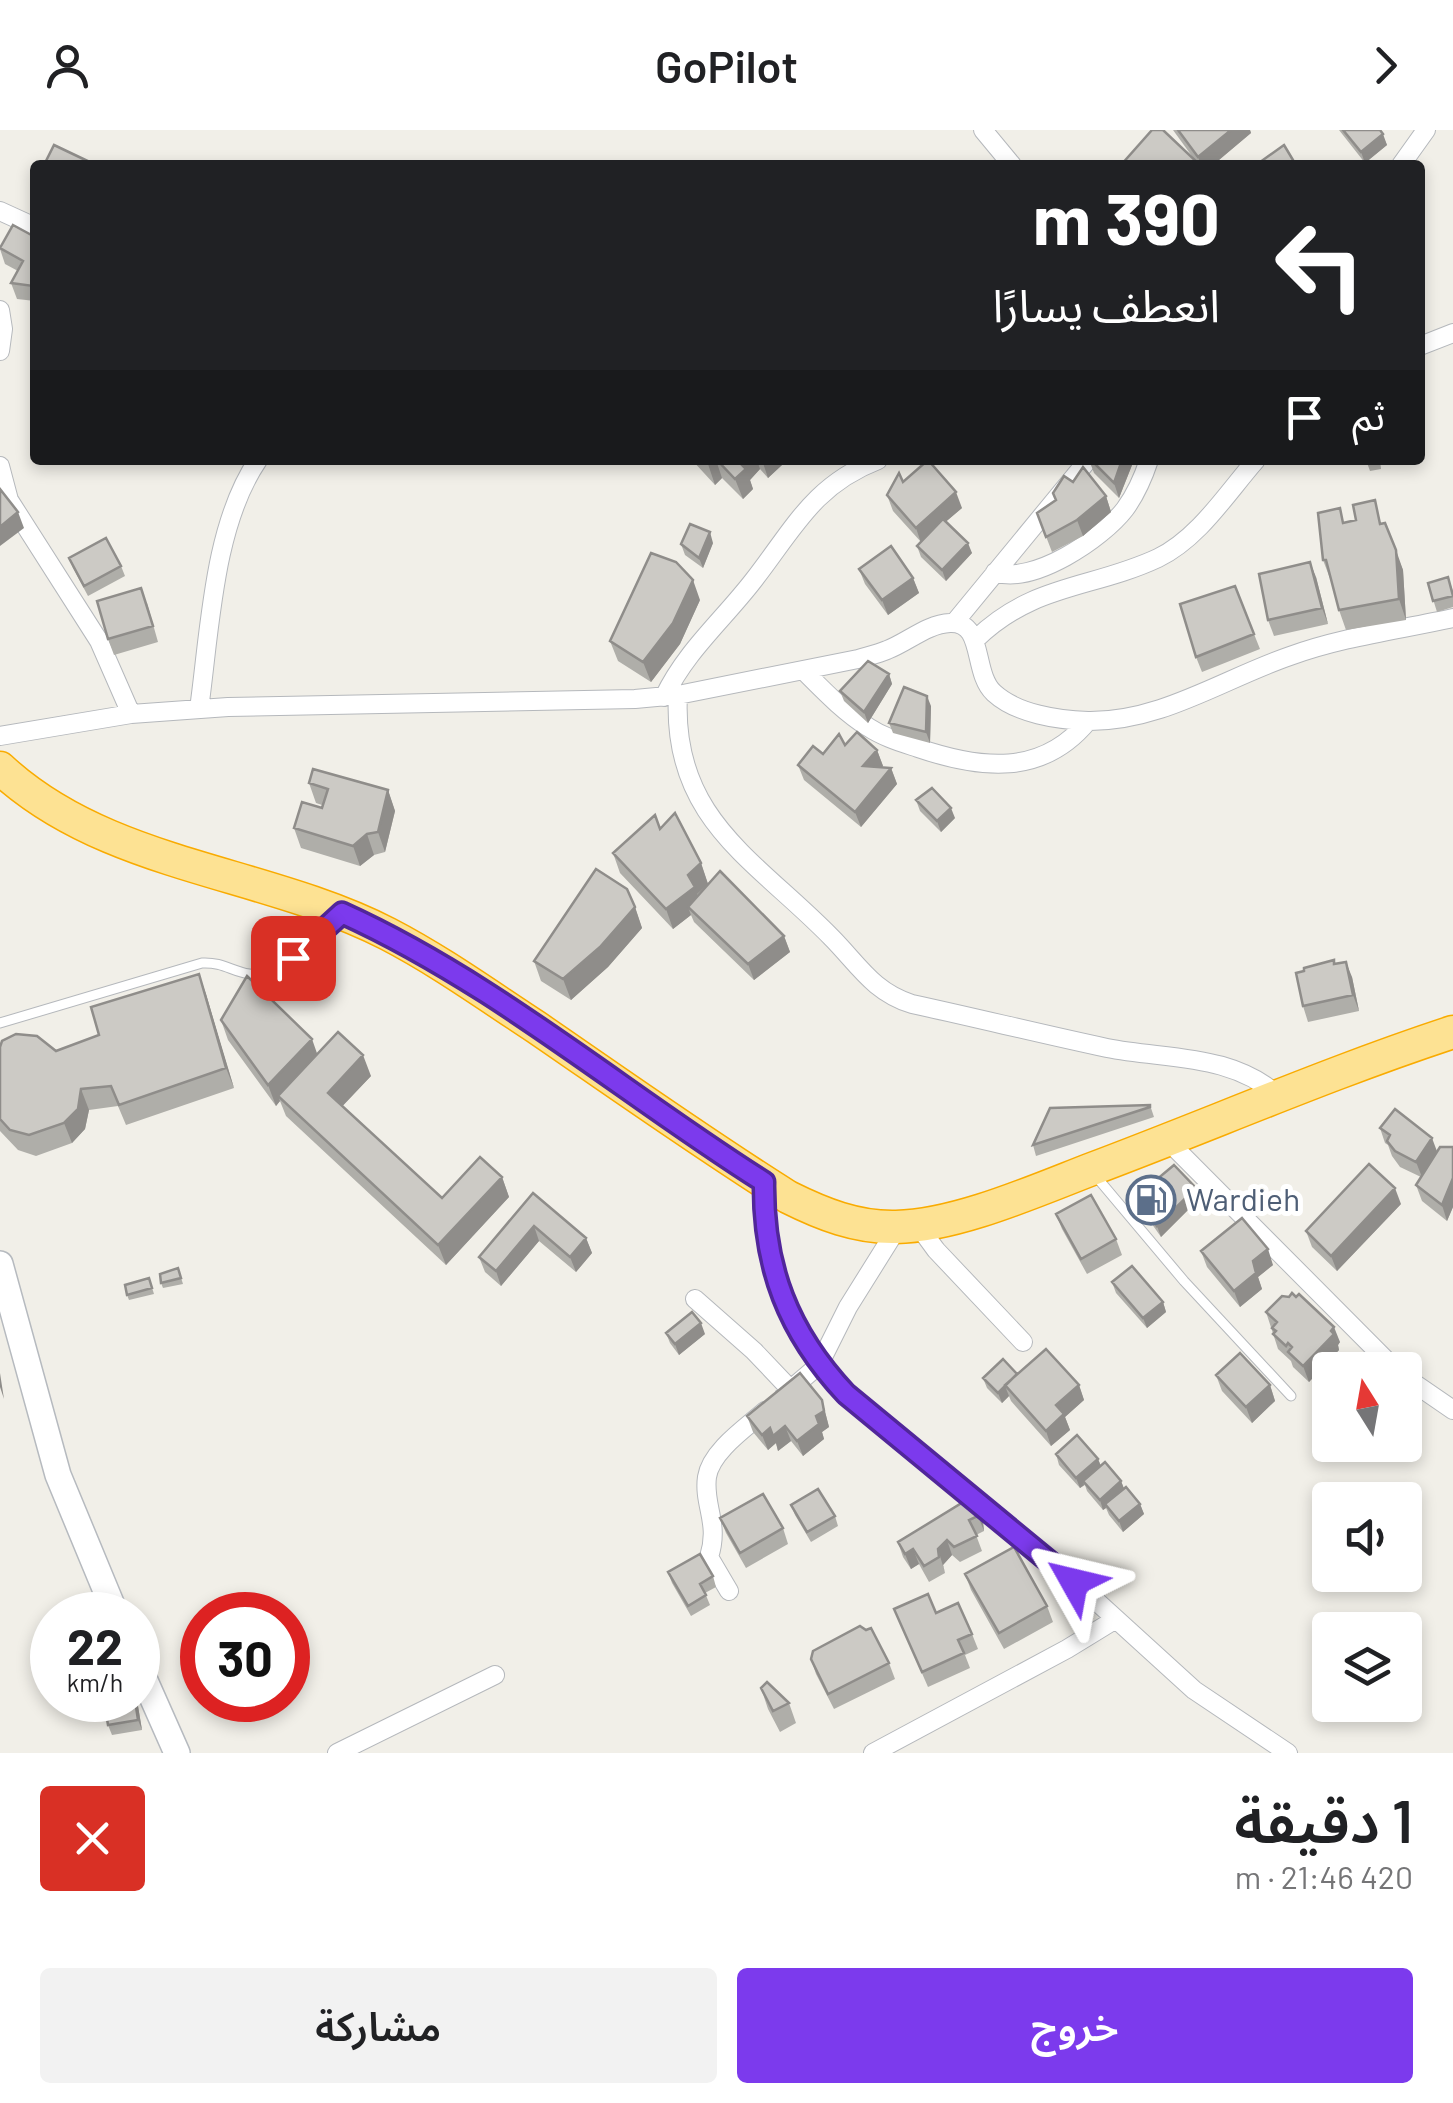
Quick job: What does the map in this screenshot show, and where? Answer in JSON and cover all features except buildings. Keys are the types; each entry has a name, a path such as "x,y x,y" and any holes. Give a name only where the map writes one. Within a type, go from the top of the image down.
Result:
{"highway":[{"path":"0,768 38,797 117,839 342,913 433,960 764,1182 834,1218 907,1225 976,1210 1168,1141 1353,1066 1453,1032"}],"street":[{"path":"984,130 1008,160"},
{"path":"1405,160 1426,130"},
{"path":"0,211 30,225"},
{"path":"0,310 0,352"},
{"path":"1425,344 1453,333"},
{"path":"200,709 219,570 233,513 256,465"},
{"path":"866,465 850,472 806,508 752,583 684,659 671,696 692,781 713,822 747,862 832,937 873,985 884,992 912,1004 1108,1048 1217,1062 1258,1079 1280,1096"},
{"path":"954,623 1084,465"},
{"path":"995,572 1024,574 1062,558 1104,532 1134,495 1148,465"},
{"path":"976,639 1016,606 1157,558 1175,548 1252,465"},
{"path":"0,466 9,500 90,625 131,714"},
{"path":"0,736 131,714 200,709 600,702 671,696 878,654 931,628 954,623 967,628 976,639 978,667 995,694 1033,713 1088,721 1153,711 1285,657 1339,640 1453,618"},
{"path":"804,671 850,714 879,734 977,765 1034,759 1068,740 1088,721"},
{"path":"1168,1141 1378,1352"},
{"path":"764,1182 766,1236 775,1279 819,1365 846,1394 1116,1618 1194,1690 1288,1753"},
{"path":"729,1591 709,1558 715,1531 707,1480 712,1463 744,1429 819,1365 841,1320 907,1225 1023,1342"},
{"path":"0,1264 58,1474 107,1592"},
{"path":"695,1299 790,1390"},
{"path":"1422,1389 1453,1410"},
{"path":"872,1753 1068,1649 1116,1618"},
{"path":"338,1753 495,1675"},
{"path":"160,1715 177,1753"}],"lane":[{"path":"0,1023 202,963 227,964 250,974 270,973 306,948 342,913"},
{"path":"1090,1170 1184,1282 1291,1396"}],"place":[{"name":"Wardieh","path":"1151,1200"}],"route":[{"path":"293,958 342,913 387,934 486,993 764,1182 763,1213 775,1279 819,1365 846,1394 1074,1582"}]}
